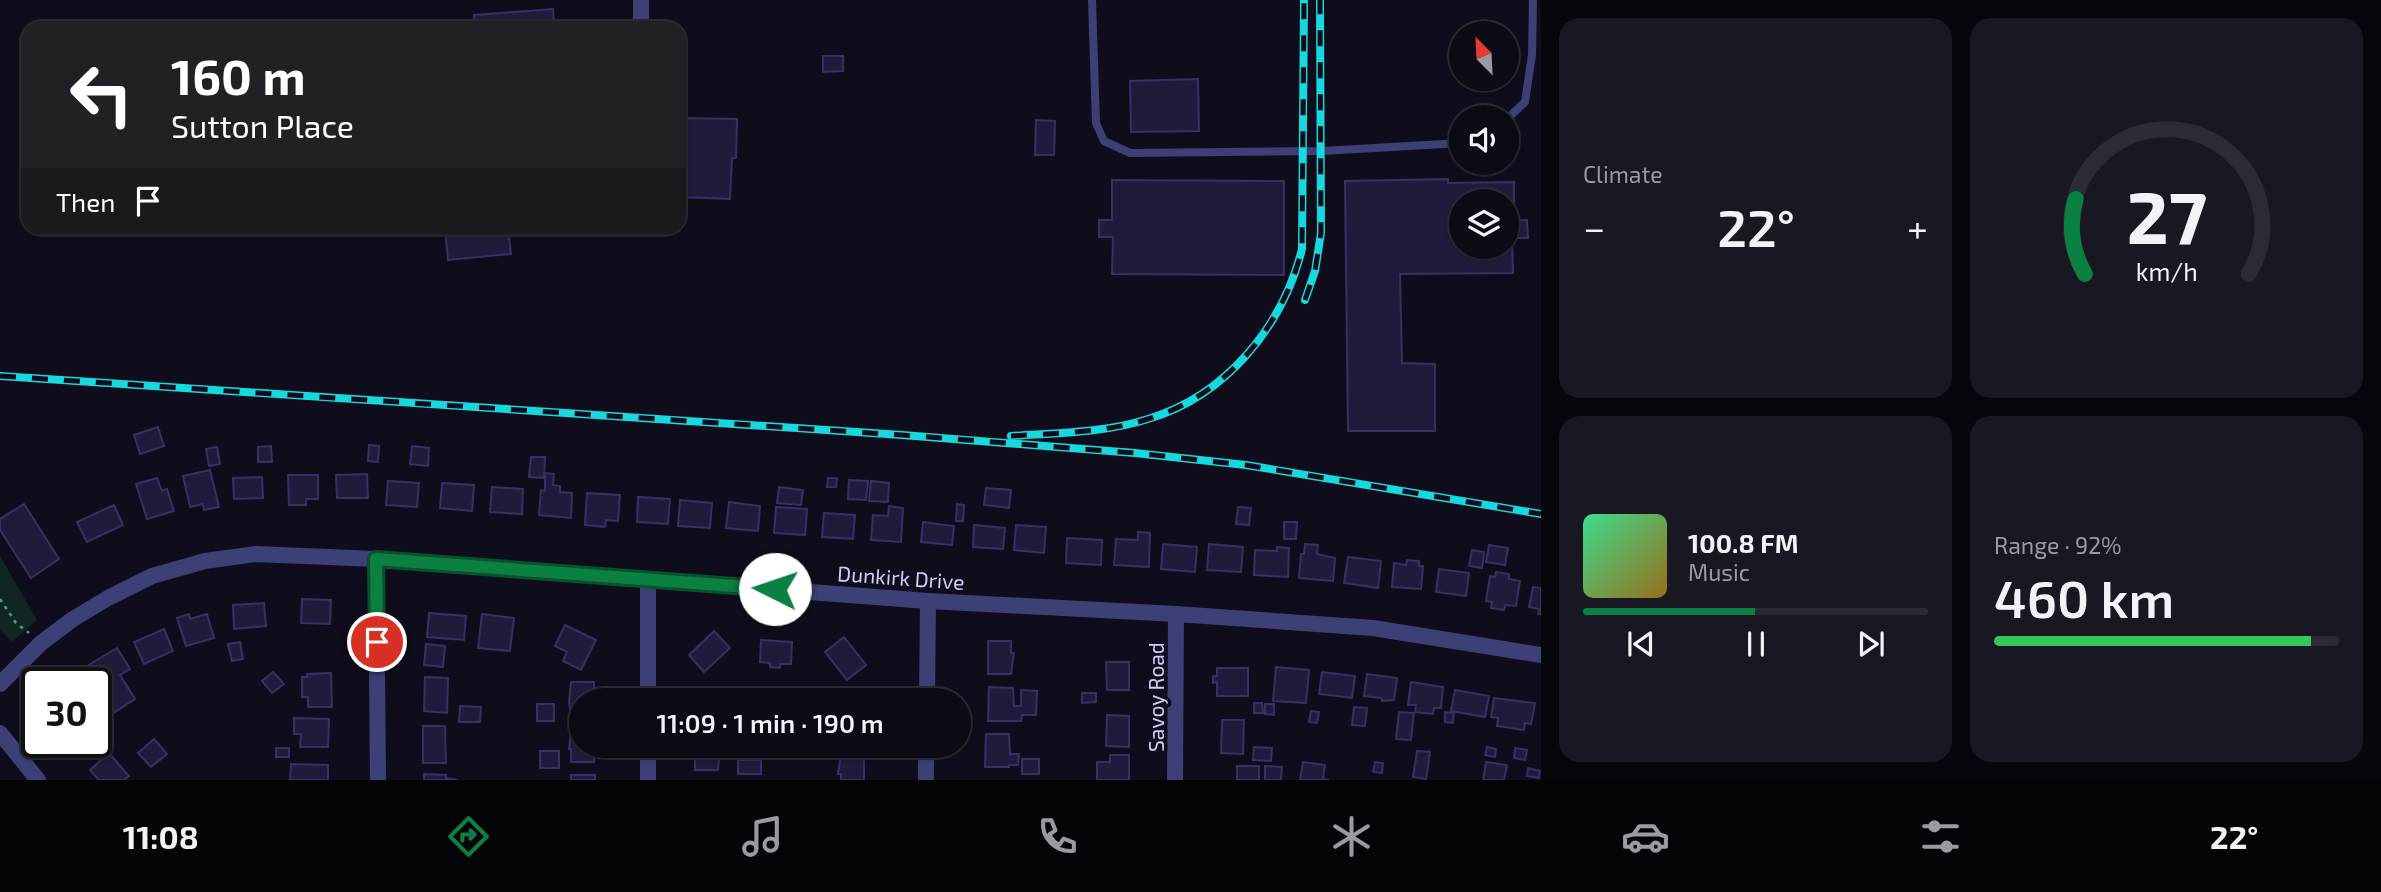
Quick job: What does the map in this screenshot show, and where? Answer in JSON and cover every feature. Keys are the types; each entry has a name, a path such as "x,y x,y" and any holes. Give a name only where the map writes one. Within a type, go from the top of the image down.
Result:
{"street":[{"path":"641,0 641,21"},
{"name":"Dunkirk Drive","path":"0,684 41,643 108,598 152,576 205,561 256,554 376,559 928,601 1373,628 1541,655"},
{"path":"376,559 378,780"},
{"path":"648,579 648,688"},
{"path":"927,688 928,601"},
{"name":"Savoy Road","path":"1175,780 1176,614"},
{"path":"0,733 38,780"},
{"path":"648,758 648,780"},
{"path":"926,758 926,780"}],"lane":[{"path":"1092,0 1096,123 1104,141 1130,153 1322,151 1449,144"},
{"path":"1519,108 1525,102 1532,55 1533,0"}],"path":[{"path":"0,599 16,623 41,643"}],"green space":[{"path":"0,556 37,620 12,642 0,630"}],"building":[{"path":"553,9 554,21 474,21 474,15"},
{"path":"823,56 843,56 843,71 823,72"},
{"path":"1198,79 1199,131 1131,132 1130,81"},
{"path":"686,118 737,119 736,158 732,158 730,199 686,197"},
{"path":"1036,120 1055,121 1054,155 1035,155"},
{"path":"1448,179 1448,183 1514,182 1514,189 1449,189 1449,259 1513,259 1513,273 1400,274 1402,363 1435,364 1435,431 1348,431 1345,181"},
{"path":"1112,180 1284,181 1284,275 1112,274 1113,237 1099,237 1099,220 1112,220"},
{"path":"1527,220 1528,238 1519,238 1519,221"},
{"path":"446,235 509,235 511,254 448,260"},
{"path":"158,427 164,446 140,454 134,435"},
{"path":"369,445 379,446 378,462 368,461"},
{"path":"271,446 272,462 258,462 258,447"},
{"path":"412,446 429,448 428,466 410,464"},
{"path":"217,447 220,464 209,466 206,449"},
{"path":"531,457 545,457 544,478 529,477"},
{"path":"210,470 219,507 204,510 203,504 190,507 183,476"},
{"path":"545,473 554,474 553,485 560,486 560,492 572,493 571,518 539,515 541,490 545,491"},
{"path":"367,474 368,498 337,498 336,475"},
{"path":"288,475 318,475 318,499 306,499 306,505 289,505"},
{"path":"262,477 263,498 234,499 233,478"},
{"path":"157,478 162,491 167,489 174,511 147,519 136,484"},
{"path":"828,478 837,478 836,487 827,487"},
{"path":"849,480 868,481 866,500 848,499"},
{"path":"388,481 419,483 417,507 386,505"},
{"path":"871,481 889,483 888,502 869,501"},
{"path":"442,483 474,485 472,511 440,508"},
{"path":"492,487 523,489 522,514 490,512"},
{"path":"779,487 803,490 801,505 777,503"},
{"path":"986,488 1011,490 1009,508 984,505"},
{"path":"587,493 620,495 618,521 606,520 605,527 585,525"},
{"path":"638,497 670,499 668,524 637,522"},
{"path":"680,500 712,503 710,528 678,526"},
{"path":"729,502 760,506 758,531 726,528"},
{"path":"24,504 59,559 31,578 0,530 0,519"},
{"path":"957,504 964,505 963,521 956,521"},
{"path":"114,505 123,525 87,542 77,522"},
{"path":"889,506 903,508 901,542 871,540 873,515 888,516"},
{"path":"776,507 807,509 805,535 774,533"},
{"path":"1238,507 1251,508 1249,525 1236,524"},
{"path":"824,513 855,515 853,539 822,537"},
{"path":"923,522 954,526 952,545 921,542"},
{"path":"1284,522 1297,522 1296,539 1284,539"},
{"path":"974,525 1005,528 1003,549 973,547"},
{"path":"1016,525 1046,527 1044,553 1014,550"},
{"path":"1138,532 1150,533 1149,567 1114,565 1116,539 1138,540"},
{"path":"1067,538 1102,540 1101,565 1066,563"},
{"path":"1163,544 1197,547 1195,572 1161,569"},
{"path":"1209,544 1243,547 1241,572 1207,570"},
{"path":"1305,544 1318,545 1317,554 1335,558 1333,581 1299,578 1301,554 1304,554"},
{"path":"1489,545 1508,548 1505,565 1486,562"},
{"path":"1277,547 1289,548 1288,577 1254,575 1255,550 1277,551"},
{"path":"1472,550 1484,552 1482,568 1469,566"},
{"path":"1348,557 1381,561 1378,588 1344,583"},
{"path":"1407,560 1419,561 1419,566 1423,566 1421,589 1392,587 1394,563 1406,565"},
{"path":"1439,569 1469,573 1466,596 1436,592"},
{"path":"1496,572 1509,574 1509,579 1520,581 1516,606 1505,605 1504,610 1491,608 1492,602 1486,601 1490,576 1495,577"},
{"path":"1533,587 1541,588 1541,614 1538,614 1539,609 1529,607"},
{"path":"302,599 331,600 330,624 301,623"},
{"path":"264,603 266,626 234,629 233,605"},
{"path":"429,613 466,616 464,640 427,637"},
{"path":"189,614 190,619 207,614 214,638 186,646 177,618"},
{"path":"482,614 514,618 510,651 478,648"},
{"path":"565,625 596,640 581,670 563,661 567,652 555,646"},
{"path":"164,629 173,651 144,664 134,642"},
{"path":"714,631 730,648 704,672 689,655"},
{"path":"844,637 866,665 847,680 825,652"},
{"path":"761,640 792,642 791,664 780,664 780,668 760,662"},
{"path":"988,641 1011,641 1011,653 1014,653 1011,674 988,674"},
{"path":"240,642 243,659 232,661 228,644"},
{"path":"426,644 445,646 443,667 424,665"},
{"path":"117,648 130,669 120,675 135,699 115,712 112,707 112,667 87,666"},
{"path":"1106,662 1129,662 1129,690 1107,690"},
{"path":"1276,667 1309,670 1306,703 1273,701"},
{"path":"1217,668 1248,668 1248,696 1217,696 1217,682 1213,683 1213,676 1217,676"},
{"path":"273,672 284,684 272,693 262,681"},
{"path":"1322,672 1355,676 1352,698 1319,694"},
{"path":"331,673 332,707 308,707 308,697 302,697 302,677 307,677 307,674"},
{"path":"1367,674 1397,678 1394,700 1382,701 1382,698 1364,696"},
{"path":"425,677 448,678 447,713 424,711"},
{"path":"571,682 594,682 594,688 570,688"},
{"path":"1411,682 1443,687 1441,708 1434,708 1433,714 1415,712 1416,705 1408,705"},
{"path":"989,687 1013,688 1014,706 1021,706 1021,690 1037,691 1036,715 1022,715 1021,721 988,721"},
{"path":"1455,690 1489,696 1485,717 1451,711"},
{"path":"1082,693 1096,693 1096,702 1082,703"},
{"path":"1494,698 1535,703 1531,724 1525,723 1524,730 1497,726 1498,718 1491,717"},
{"path":"1254,703 1262,703 1263,713 1254,713"},
{"path":"537,704 554,704 554,721 537,721"},
{"path":"1265,704 1274,704 1274,715 1265,714"},
{"path":"460,706 481,707 480,722 459,722"},
{"path":"1354,707 1367,708 1365,726 1352,725"},
{"path":"1311,711 1319,712 1317,723 1309,722"},
{"path":"1399,712 1414,713 1411,740 1396,739"},
{"path":"1445,712 1454,713 1453,723 1445,722"},
{"path":"1107,715 1129,716 1129,747 1106,746"},
{"path":"294,718 329,719 328,747 300,747 301,734 294,734"},
{"path":"1222,720 1244,720 1243,754 1221,753"},
{"path":"423,726 445,726 446,763 423,763"},
{"path":"986,734 1009,734 1010,754 1019,754 1018,765 985,767"},
{"path":"154,739 167,754 151,767 138,753"},
{"path":"1254,747 1272,748 1271,761 1253,760"},
{"path":"1487,747 1496,749 1495,757 1485,755"},
{"path":"276,748 289,748 289,757 276,757"},
{"path":"1515,748 1527,750 1525,760 1514,758"},
{"path":"540,751 559,751 559,768 540,768"},
{"path":"1417,751 1430,752 1426,779 1413,777"},
{"path":"1110,755 1129,755 1129,780 1097,780 1097,762 1110,762"},
{"path":"112,756 129,776 124,780 99,780 90,770 103,758"},
{"path":"571,758 594,758 594,762 571,762"},
{"path":"695,758 719,758 718,770 695,770"},
{"path":"840,758 864,758 864,780 841,780 841,774 838,774"},
{"path":"1022,759 1039,759 1039,774 1022,774"},
{"path":"738,760 761,760 761,774 738,774"},
{"path":"1303,762 1325,765 1323,779 1329,780 1300,780"},
{"path":"1375,762 1383,763 1382,773 1373,772"},
{"path":"1486,762 1507,765 1504,780 1483,780"},
{"path":"291,764 328,765 328,780 290,780"},
{"path":"1237,766 1259,766 1259,780 1237,780"},
{"path":"1265,766 1282,767 1281,780 1265,780"},
{"path":"1528,768 1540,771 1539,778 1527,776"},
{"path":"424,774 446,775 446,778 458,780 424,780"},
{"path":"571,775 595,775 595,780 571,780"}],"railway":[{"path":"1011,436 1115,427 1132,424 1176,408 1202,394 1226,375 1265,331 1281,305 1302,249 1304,0"},
{"path":"1305,300 1315,271 1321,233 1320,0"},
{"path":"0,376 902,435 1135,453 1246,465 1541,514"}],"route":[{"path":"377,642 376,559 775,589"}]}
